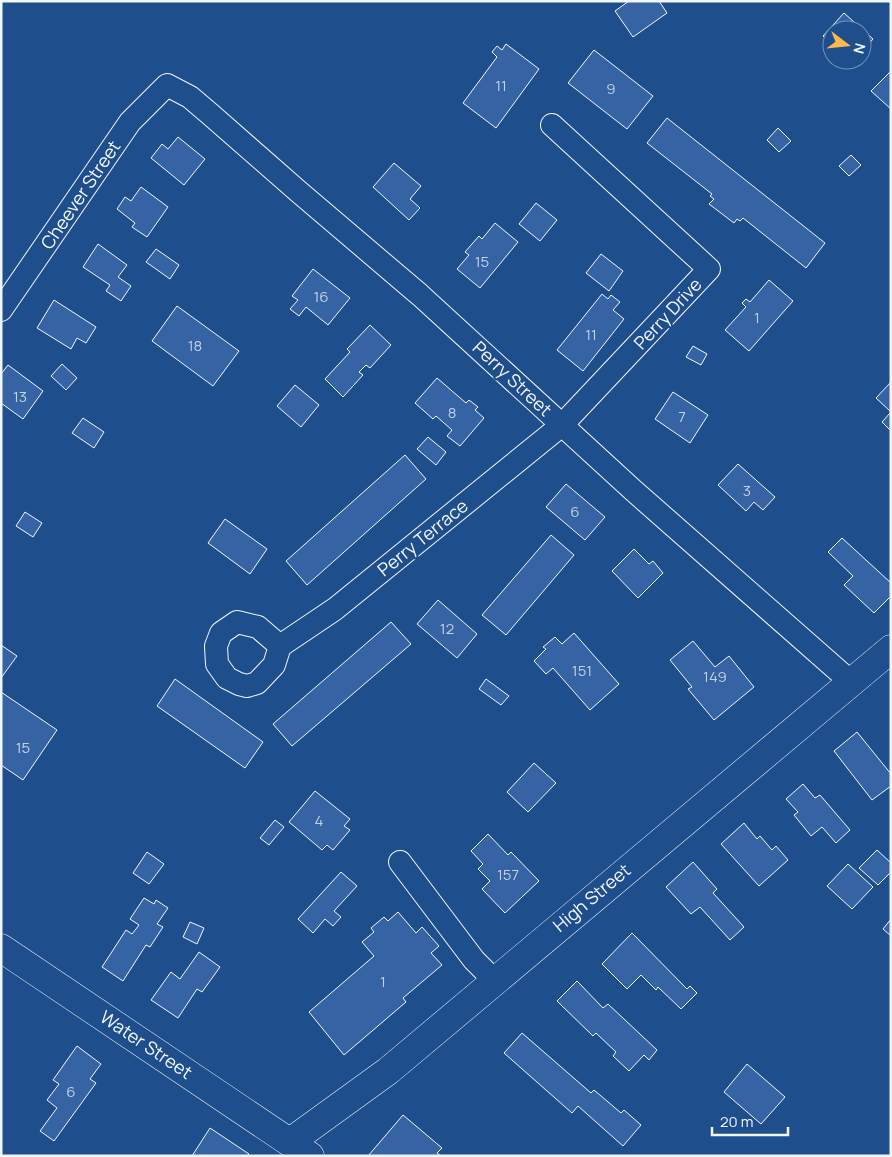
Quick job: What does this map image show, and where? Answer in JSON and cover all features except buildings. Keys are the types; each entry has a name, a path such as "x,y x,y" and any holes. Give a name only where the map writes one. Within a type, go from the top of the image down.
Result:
{"main road":[{"name":"High Street","path":"293,1151 494,980 891,649"},
{"name":"Water Street","path":"1,948 293,1151"}],"street":[{"name":"Cheever Street","path":"1,310 130,122 167,85"},
{"name":"Perry Street","path":"167,85 190,98 210,114 420,295 634,490 851,682"},
{"name":"Perry Drive","path":"552,125 709,269 562,425"},
{"name":"Perry Terrace","path":"280,646 336,609 562,425"},
{"path":"400,862 474,960 494,980"}]}
